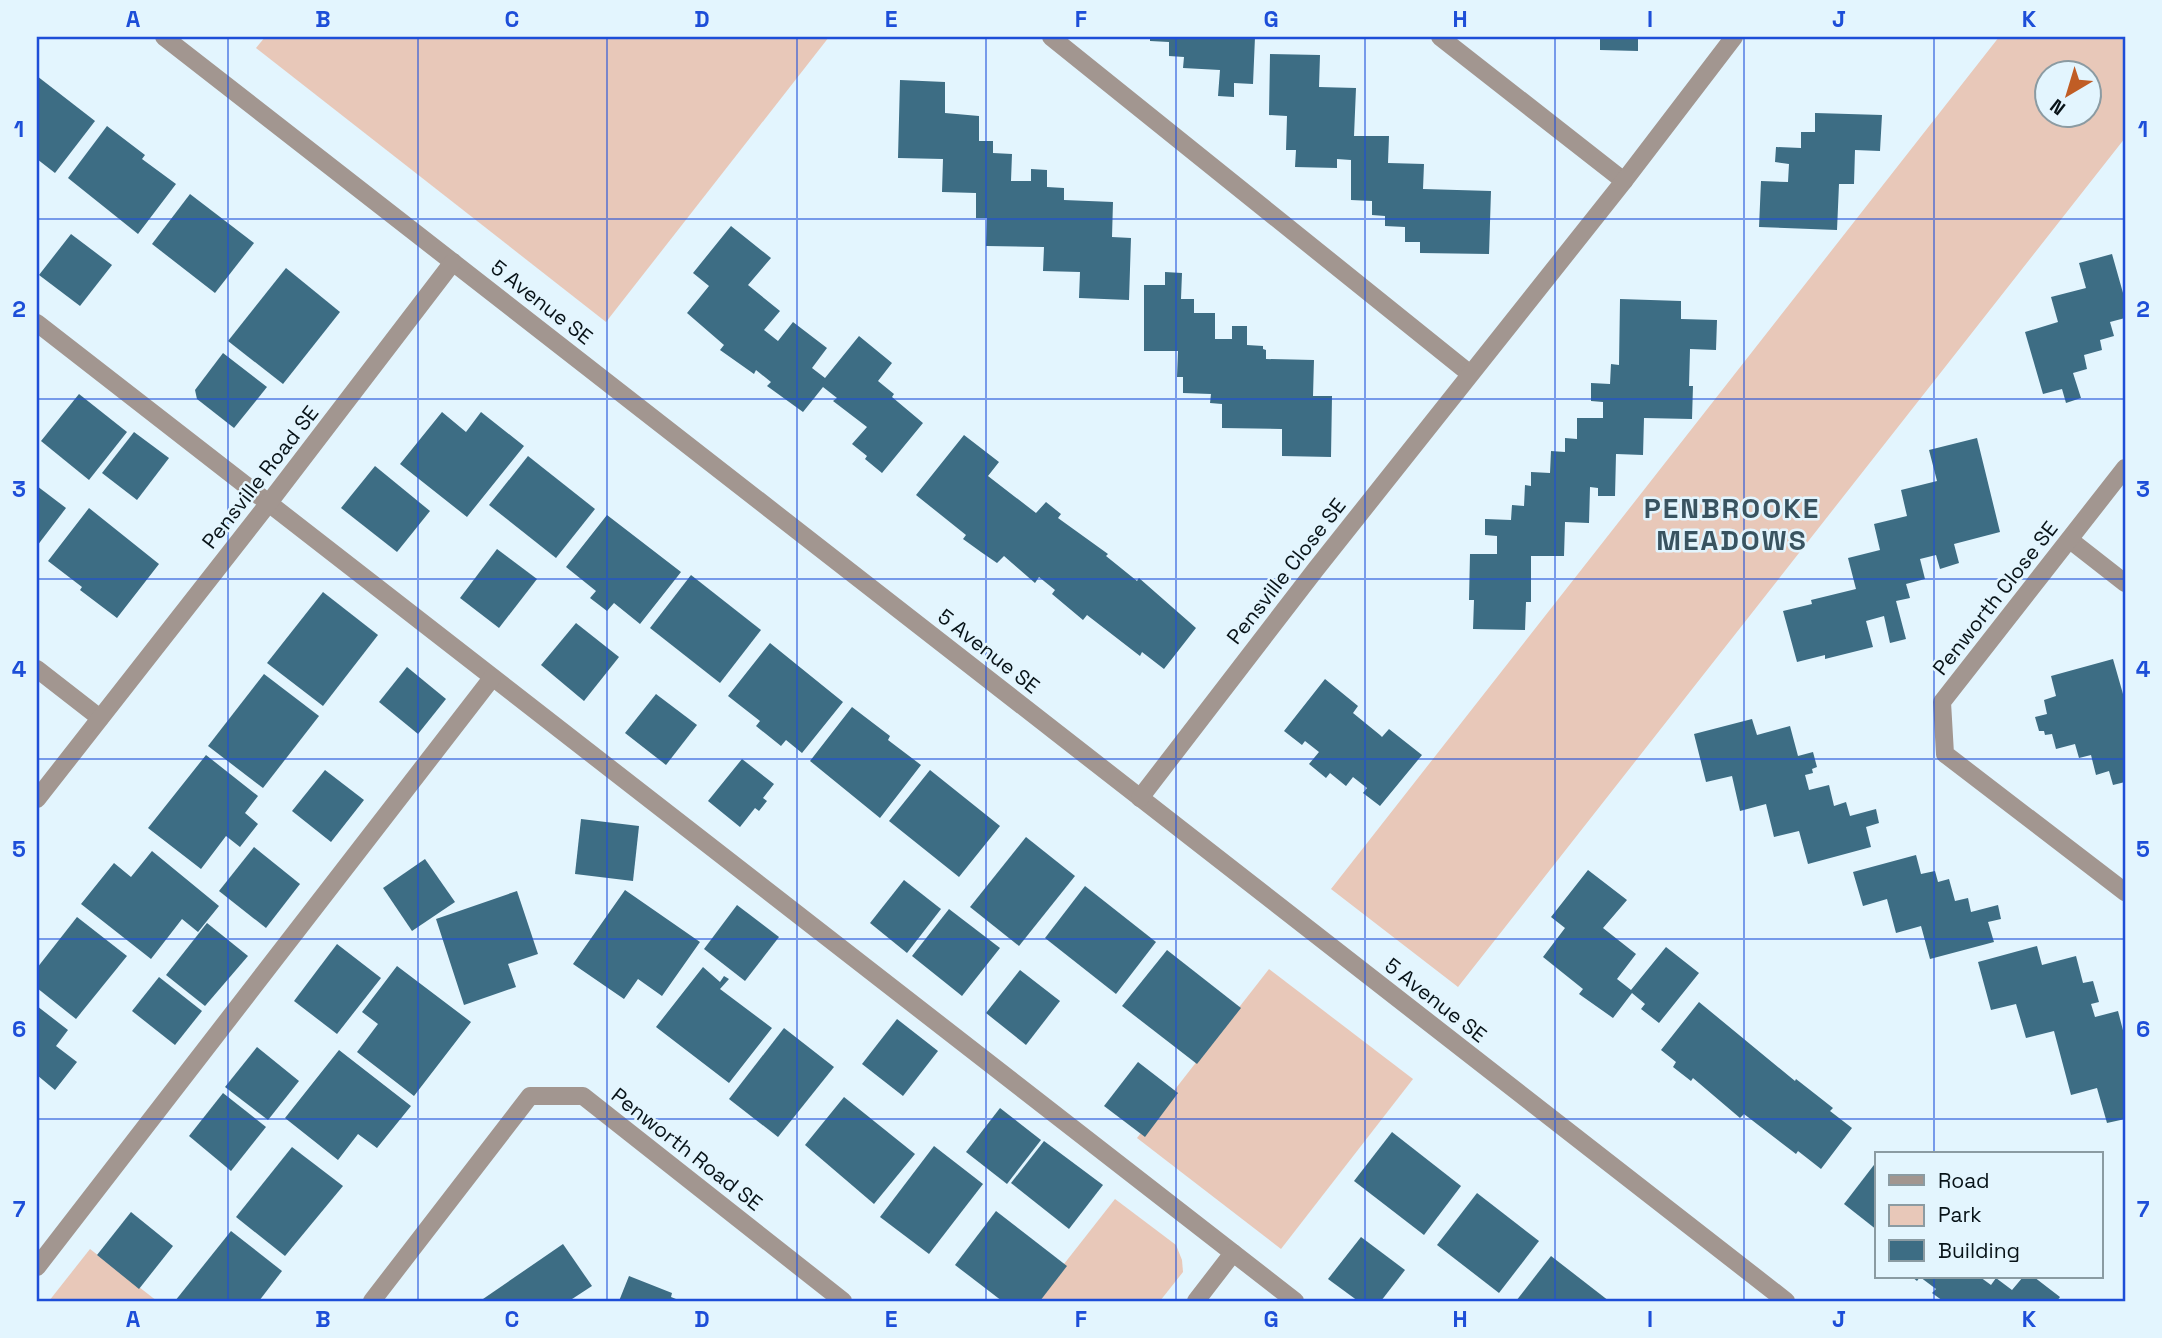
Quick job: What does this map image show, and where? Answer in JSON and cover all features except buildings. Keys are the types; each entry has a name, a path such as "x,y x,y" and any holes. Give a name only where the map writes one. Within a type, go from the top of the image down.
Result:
{"street":[{"name":"5 Avenue SE","path":"164,37 1786,1301"},
{"path":"1051,37 1469,373"},
{"path":"1440,37 1625,181"},
{"name":"Pensville Close SE","path":"1140,798 1469,373 1625,181 1734,37"},
{"name":"Pensville Road SE","path":"37,799 453,262"},
{"path":"37,324 1295,1301"},
{"name":"Penworth Close SE","path":"2125,468 1942,702 1945,754 2125,892"},
{"path":"2070,540 2125,583"},
{"path":"37,669 100,718"},
{"path":"37,1267 492,678"},
{"name":"Penworth Road SE","path":"372,1301 530,1096 583,1096 843,1301"},
{"path":"1196,1301 1233,1253"}],"green space":[{"path":"265,37 829,37 606,322 256,48"},
{"path":"1999,37 2125,37 2125,138 1458,987 1331,889"},
{"path":"1269,969 1413,1079 1281,1249 1137,1138"},
{"path":"1115,1199 1176,1245 1183,1272 1160,1301 1035,1301"},
{"path":"90,1249 157,1301 49,1301"}],"district":[{"name":"PENBROOKE MEADOWS","path":"1732,524"}]}
